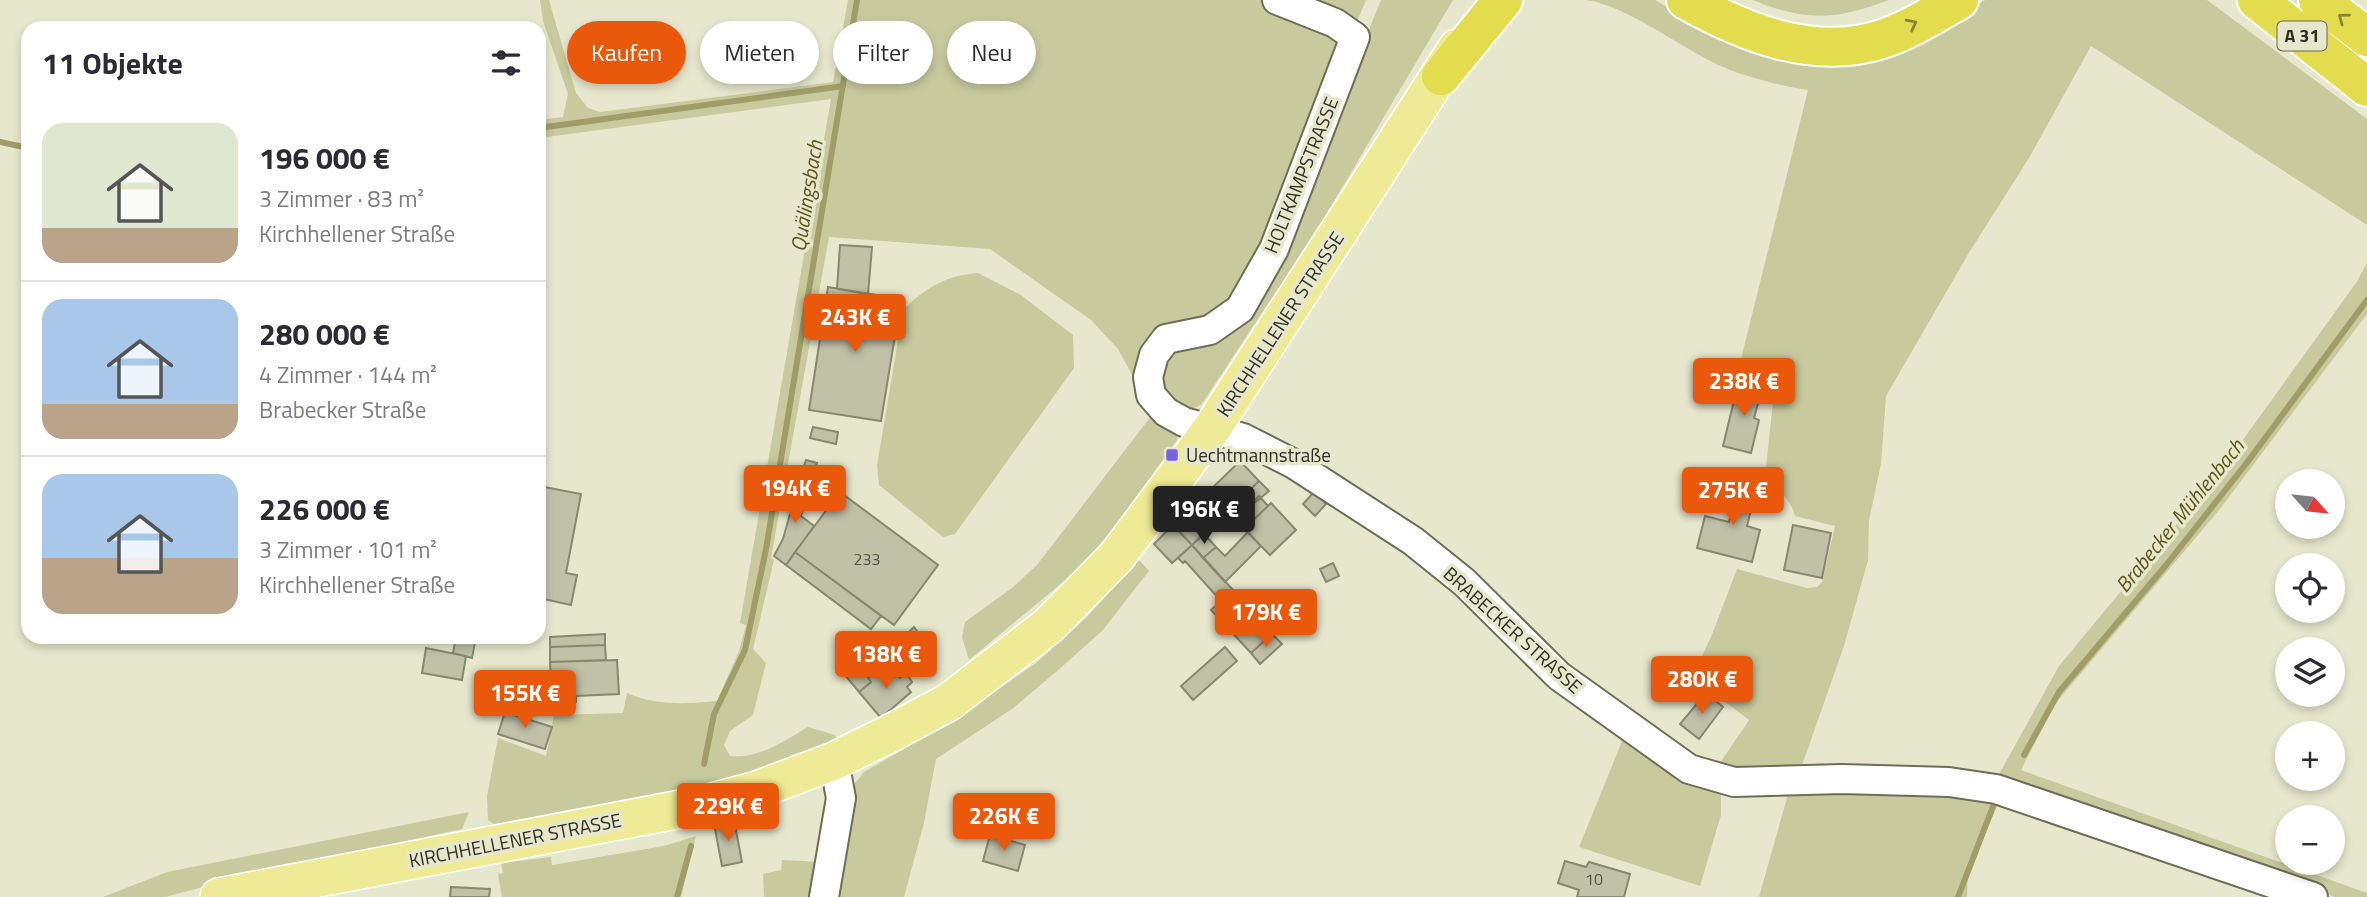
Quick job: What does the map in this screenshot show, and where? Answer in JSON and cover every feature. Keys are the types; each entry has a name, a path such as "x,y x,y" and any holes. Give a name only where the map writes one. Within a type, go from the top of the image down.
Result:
{"highway":[{"path":"1441,76 1503,0"},
{"path":"1686,0 1735,25 1787,43 1835,48 1883,39 1959,0"},
{"path":"1737,0 1786,20 1829,26 1875,16 1900,0"},
{"path":"2232,0 2306,60 2357,79"},
{"name":"A 31","path":"2257,0 2357,79"},
{"name":"A 31","path":"2318,0 2367,37"}],"main road":[{"name":"KIRCHHELLENER STRASSE","path":"219,897 697,806 757,790 834,761 949,702 1048,626 1117,556 1210,429 1488,0"}],"street":[{"name":"HOLTKAMPSTRASSE","path":"1210,429 1184,422 1166,412 1151,395 1148,377 1154,355 1166,340 1210,330 1240,309 1275,249 1355,37 1335,23 1277,0"},
{"name":"BRABECKER STRASSE","path":"1210,429 1243,438 1294,464 1413,541 1464,582 1559,676 1689,769 1734,782 1882,780 1949,782 1996,789 2313,897"},
{"path":"824,897 841,797 834,761"}],"green space":[{"path":"540,0 549,0 567,62 567,84 573,84 576,93 588,108 600,112 833,82 933,84 933,21 844,21 848,0 1366,0 1242,295 1192,325 1137,384 1118,349 1091,320 990,249 829,237 771,558 774,560 753,649 766,663 753,715 730,731 724,745 730,756 751,755 771,748 808,727 835,735 839,741 774,766 669,794 494,824 488,820 487,796 498,738 546,756 554,715 623,713 627,693 671,703 717,701 739,651 746,625 740,623 831,99 546,137 546,119 563,117 568,94 546,30 546,21 543,21"},
{"path":"1381,0 1453,0 1317,230 1201,405 1186,412 1164,400 1158,370 1171,352 1211,341 1346,86"},
{"path":"1586,0 1655,0 1721,38 1950,22 1985,0 2207,0 2367,119 2367,225 2091,46 2029,158 1970,251 1886,396 1881,464 1869,520 1868,560 1844,646 1800,771 1714,772 1749,720 1692,677 1711,637 1737,569 1807,588 1817,587 1822,582 1835,526 1795,516 1766,467 1775,383 1737,375 1808,90 1761,80 1727,69 1635,18 1601,3"},
{"path":"1753,0 1889,0 1853,12 1821,16 1789,12"},
{"path":"2367,263 2367,314 2220,509 2055,704 2021,770 2275,860 2275,875 2316,875 2367,893 2367,897 2335,897 1997,778 2059,666 2219,473 2356,283"},
{"path":"978,273 1021,295 1073,335 1074,368 955,534 943,537 879,485 877,465 903,311 937,284"},
{"path":"1155,411 1178,431 1177,440 1120,520 1081,567 969,660 962,637 965,622 1012,588 1037,565"},
{"path":"1139,560 1149,571 1102,631 1012,709 936,759 924,823 904,897 831,897 852,787 864,772 946,725 1036,663 1086,618"},
{"path":"1625,734 1721,793 1721,815 1700,886 1579,847"},
{"path":"1790,787 2001,797 1968,872 1967,897 1759,897"},
{"path":"469,812 462,829 237,878 165,897 103,897 167,872"},
{"path":"696,836 681,897 502,897 498,874 503,873 501,863 551,857 552,865 664,846"},
{"path":"782,860 824,862 819,897 764,897 763,874 781,870"}],"building":[{"path":"840,245 872,247 868,294 837,289"},
{"path":"828,287 901,299 881,421 809,410"},
{"path":"1739,380 1763,386 1754,418 1759,420 1751,453 1723,446"},
{"path":"813,427 838,432 836,444 810,438"},
{"path":"806,460 817,463 811,481 800,478"},
{"path":"1240,461 1259,481 1221,518 1202,498"},
{"path":"800,478 811,481 801,516 814,526 786,565 774,556 783,539"},
{"path":"1733,480 1757,486 1747,526 1760,530 1752,562 1697,548 1705,516 1729,522 1734,498 1728,496"},
{"path":"1259,481 1269,491 1235,519 1228,511"},
{"path":"546,487 581,494 566,573 577,575 571,605 546,600"},
{"path":"840,492 938,565 894,625 795,552"},
{"path":"1314,492 1326,504 1315,516 1303,504"},
{"path":"1259,496 1268,506 1244,529 1235,519"},
{"path":"1271,503 1296,530 1270,555 1244,529"},
{"path":"1194,507 1212,526 1192,545 1173,525"},
{"path":"1173,525 1192,545 1172,563 1154,544"},
{"path":"1793,525 1831,533 1822,578 1784,570"},
{"path":"1248,532 1261,546 1225,582 1203,558 1216,547 1225,556"},
{"path":"1204,534 1216,547 1203,558 1192,545"},
{"path":"1192,545 1233,590 1221,601 1185,561 1183,563 1178,558"},
{"path":"795,552 881,616 871,629 786,565"},
{"path":"1333,563 1339,576 1326,582 1320,569"},
{"path":"1233,590 1272,634 1251,653 1211,610"},
{"path":"914,627 921,636 899,654 893,647"},
{"path":"884,633 898,641 883,660 870,651"},
{"path":"605,634 605,645 550,647 550,637"},
{"path":"1272,634 1282,644 1260,664 1251,653"},
{"path":"921,636 933,649 900,678 883,660 893,647 899,654"},
{"path":"455,644 475,644 472,658 453,653"},
{"path":"605,645 606,660 550,662 550,647"},
{"path":"1225,647 1237,661 1193,700 1181,686"},
{"path":"426,648 466,656 462,680 422,673"},
{"path":"870,651 888,666 878,675 875,672 868,678 871,682 859,692 845,675"},
{"path":"617,660 619,694 576,696 576,702 552,703 550,662"},
{"path":"889,666 900,678 906,672 912,682 907,687 911,692 881,718 859,692 871,682 868,678 875,672 878,675"},
{"path":"1706,693 1723,707 1699,739 1680,724"},
{"path":"509,699 533,707 529,720 505,712"},
{"path":"505,712 552,727 545,749 498,734"},
{"path":"734,820 742,862 722,866 714,824"},
{"path":"990,835 1025,845 1018,871 983,861"},
{"path":"1565,861 1586,867 1589,862 1630,874 1624,897 1577,897 1579,890 1558,883"},
{"path":"451,887 490,889 489,897 450,897"}],"waterway":[{"name":"Quälingsbach","path":"704,764 714,714 745,650 766,549 857,0"},
{"path":"546,127 843,86"},
{"path":"0,142 21,146"},
{"name":"Brabecker Mühlenbach","path":"2024,755 2059,692 2167,564 2249,460 2367,300"},
{"name":"Brabecker Mühlenbach","path":"1958,897 1994,804"},
{"name":"Quälingsbach","path":"677,897 691,846"}],"place":[{"name":"Uechtmannstraße","path":"1172,455"}]}
